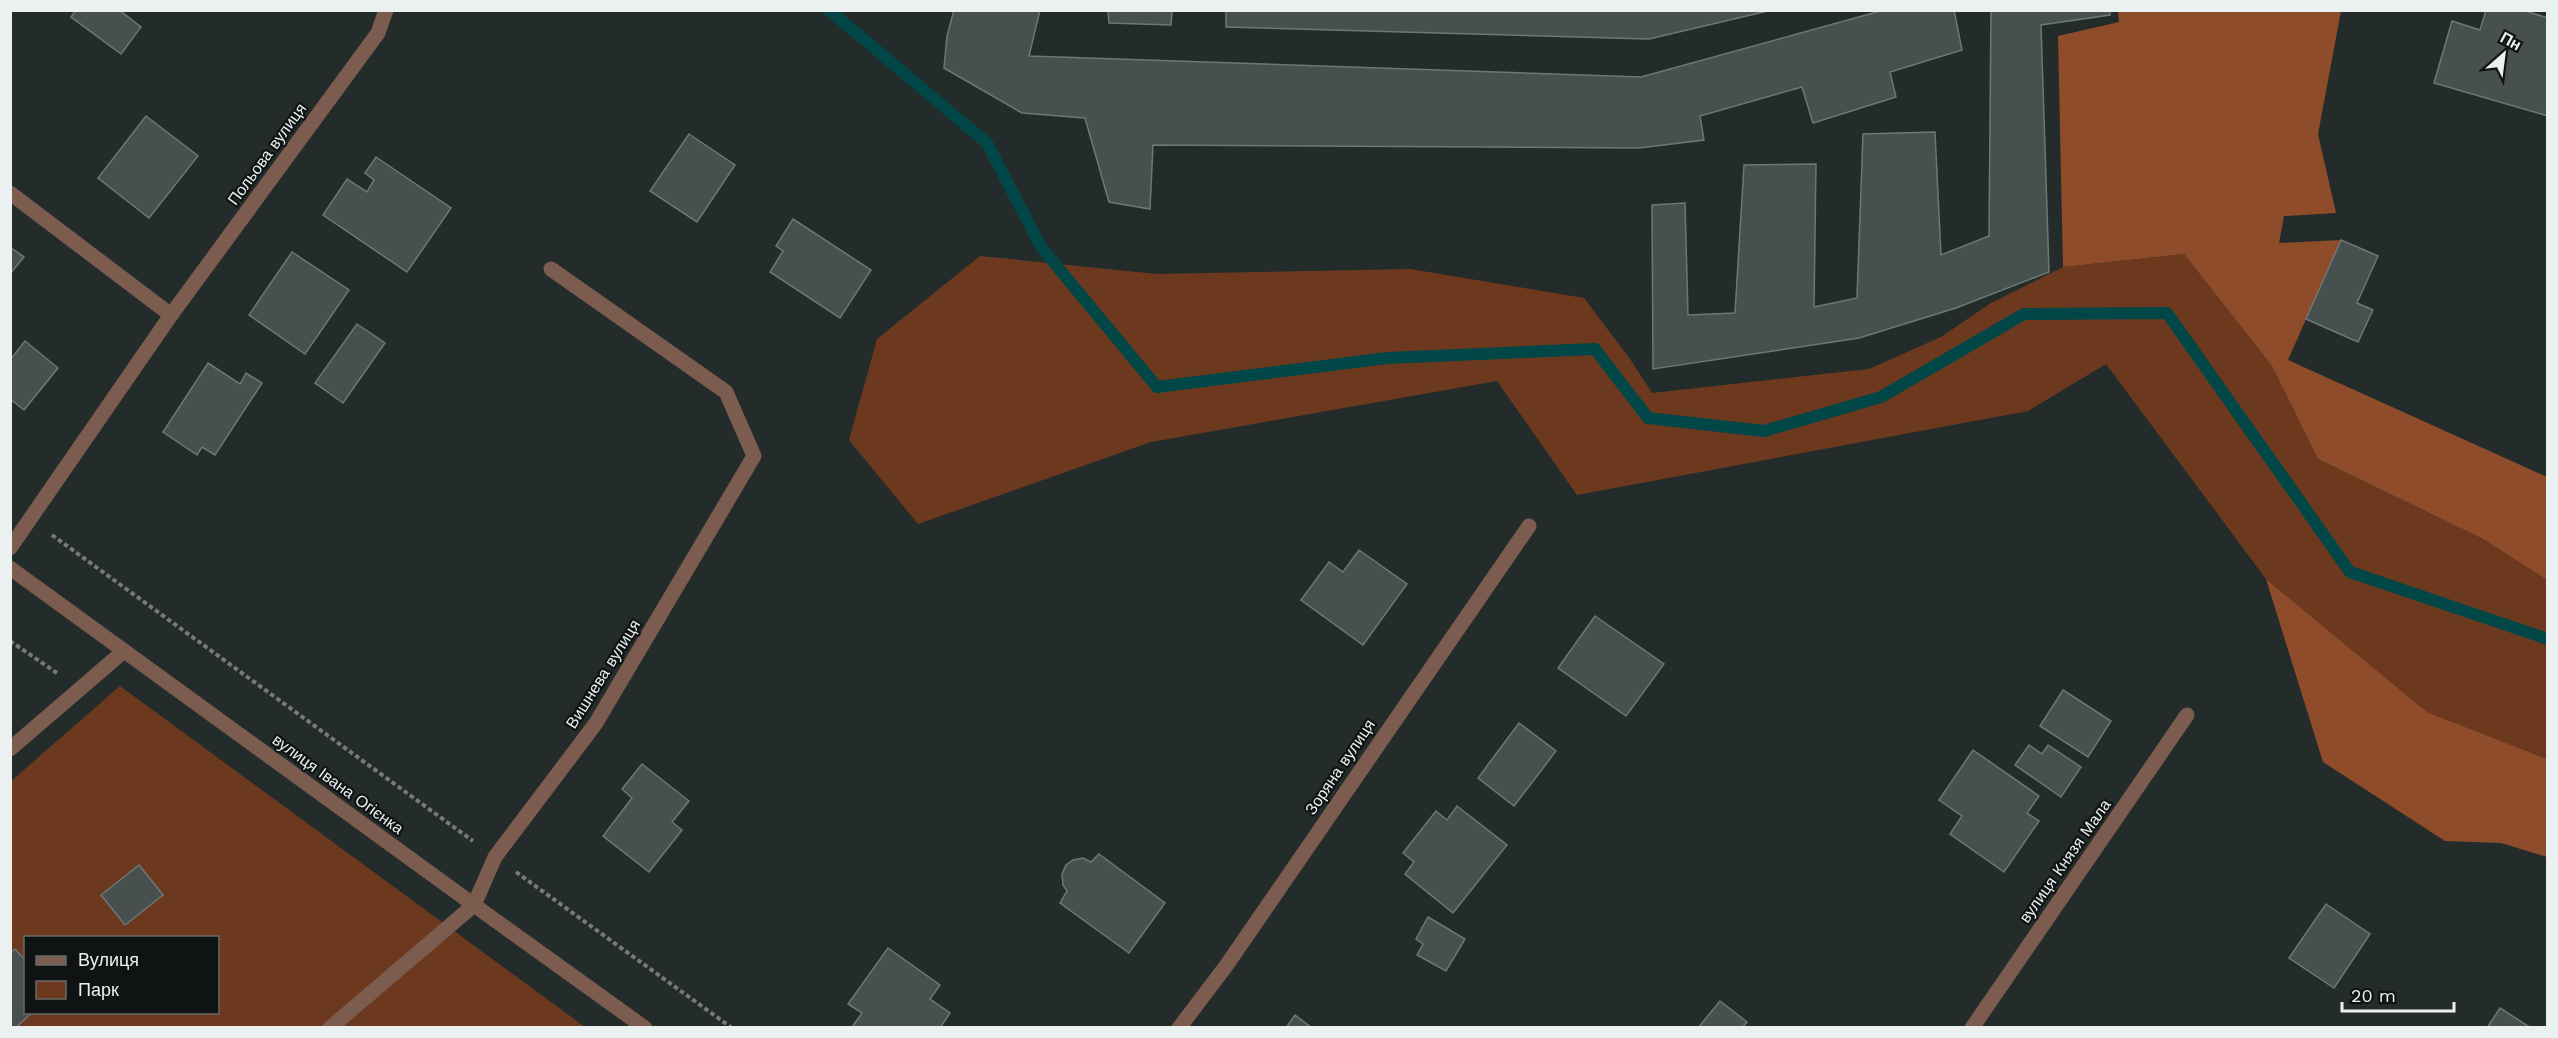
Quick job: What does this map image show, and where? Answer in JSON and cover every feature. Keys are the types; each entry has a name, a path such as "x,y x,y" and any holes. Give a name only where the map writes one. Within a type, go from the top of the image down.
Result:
{"street":[{"name":"Польова вулиця","path":"10,548 171,315 378,33 386,10"},
{"path":"10,192 171,315"},
{"name":"Вишнева вулиця","path":"474,905 495,856 596,723 754,456 726,392 551,269"},
{"name":"Зоряна вулиця","path":"1179,1028 1226,966 1529,526"},
{"name":"вулиця Івана Огієнка","path":"10,568 645,1028"},
{"path":"10,749 124,651"},
{"name":"вулиця Князя Мала","path":"1972,1028 2187,715"},
{"path":"330,1028 474,905"}],"path":[{"path":"30,519 732,1028"},
{"path":"10,641 80,688"}],"green space":[{"path":"2184,254 2272,366 2318,459 2483,539 2547,580 2547,759 2427,712 2266,579 2106,364 2028,411 1577,495 1497,381 1151,442 918,524 849,440 877,339 980,256 1157,274 1410,269 1584,298 1630,359 1652,393 1869,369 1941,337 1991,303 2063,267"},
{"path":"120,686 585,1027 11,1027 10,782"}],"shaded area":[{"path":"2118,11 2341,11 2318,134 2336,213 2284,216 2279,243 2341,240 2288,360 2547,477 2547,580 2483,539 2318,459 2272,366 2184,254 2063,267 2058,36 2119,22"},
{"path":"2266,579 2427,712 2547,759 2547,857 2501,843 2445,841 2323,762"}],"building":[{"path":"76,10 119,10 141,27 121,54 71,17"},
{"path":"954,10 1040,10 1029,56 1641,77 1884,10 1954,10 1962,50 1890,72 1896,97 1813,123 1802,87 1700,116 1704,140 1639,148 1153,145 1150,209 1109,202 1085,118 1022,113 944,68 947,36"},
{"path":"1108,10 1172,10 1171,25 1109,23"},
{"path":"1226,10 1772,10 1649,39 1226,27"},
{"path":"1991,10 2110,10 2110,15 2041,25 2049,272 1956,308 1859,338 1653,369 1652,205 1685,203 1688,315 1735,313 1744,165 1816,164 1814,307 1857,298 1863,134 1935,132 1941,255 1989,236"},
{"path":"2486,10 2522,10 2548,18 2548,116 2434,83 2452,21 2480,30"},
{"path":"146,116 198,156 149,218 98,178"},
{"path":"689,134 735,165 697,222 650,191"},
{"path":"376,157 451,208 407,272 323,215 347,179 367,192 374,180 365,173"},
{"path":"793,219 871,270 840,318 770,272 783,251 776,246"},
{"path":"2341,240 2378,256 2357,303 2373,310 2358,342 2306,319"},
{"path":"10,247 24,257 10,274"},
{"path":"292,252 349,290 305,354 249,315"},
{"path":"357,324 385,343 343,403 315,383"},
{"path":"25,341 58,368 24,410 10,399 10,360"},
{"path":"208,363 240,384 246,373 262,383 215,455 202,447 197,455 163,432"},
{"path":"1359,550 1407,584 1363,645 1301,600 1329,562 1343,572"},
{"path":"1595,616 1664,664 1626,716 1558,668"},
{"path":"2063,690 2111,721 2088,757 2040,726"},
{"path":"1519,723 1556,751 1514,806 1478,778"},
{"path":"2029,745 2042,754 2048,745 2081,767 2061,797 2015,765"},
{"path":"1973,750 2039,796 2027,813 2039,821 2004,872 1950,834 1962,816 1939,800"},
{"path":"642,764 689,801 672,822 682,830 649,872 603,836 632,798 622,789"},
{"path":"1457,806 1507,845 1453,913 1405,874 1414,862 1403,853 1436,811 1447,820"},
{"path":"1099,854 1165,903 1129,953 1060,903 1067,891 1063,885 1062,874 1066,865 1073,860 1083,858 1091,862"},
{"path":"139,865 163,895 125,925 101,895"},
{"path":"2326,904 2370,934 2334,988 2289,958"},
{"path":"1428,917 1465,939 1446,971 1417,955 1423,944 1416,939"},
{"path":"888,948 940,985 930,999 950,1013 940,1028 852,1027 862,1013 848,1004"},
{"path":"15,949 24,959 24,1014 31,1014 15,1028 10,1028 10,953"},
{"path":"1720,1001 1747,1022 1742,1028 1698,1028"},
{"path":"2500,1008 2531,1028 2487,1028"},
{"path":"1295,1015 1312,1028 1286,1028"}],"waterway":[{"path":"829,10 987,143 1041,247 1157,387 1387,358 1595,349 1648,418 1764,431 1881,397 2024,314 2167,313 2350,572 2548,639"}]}
